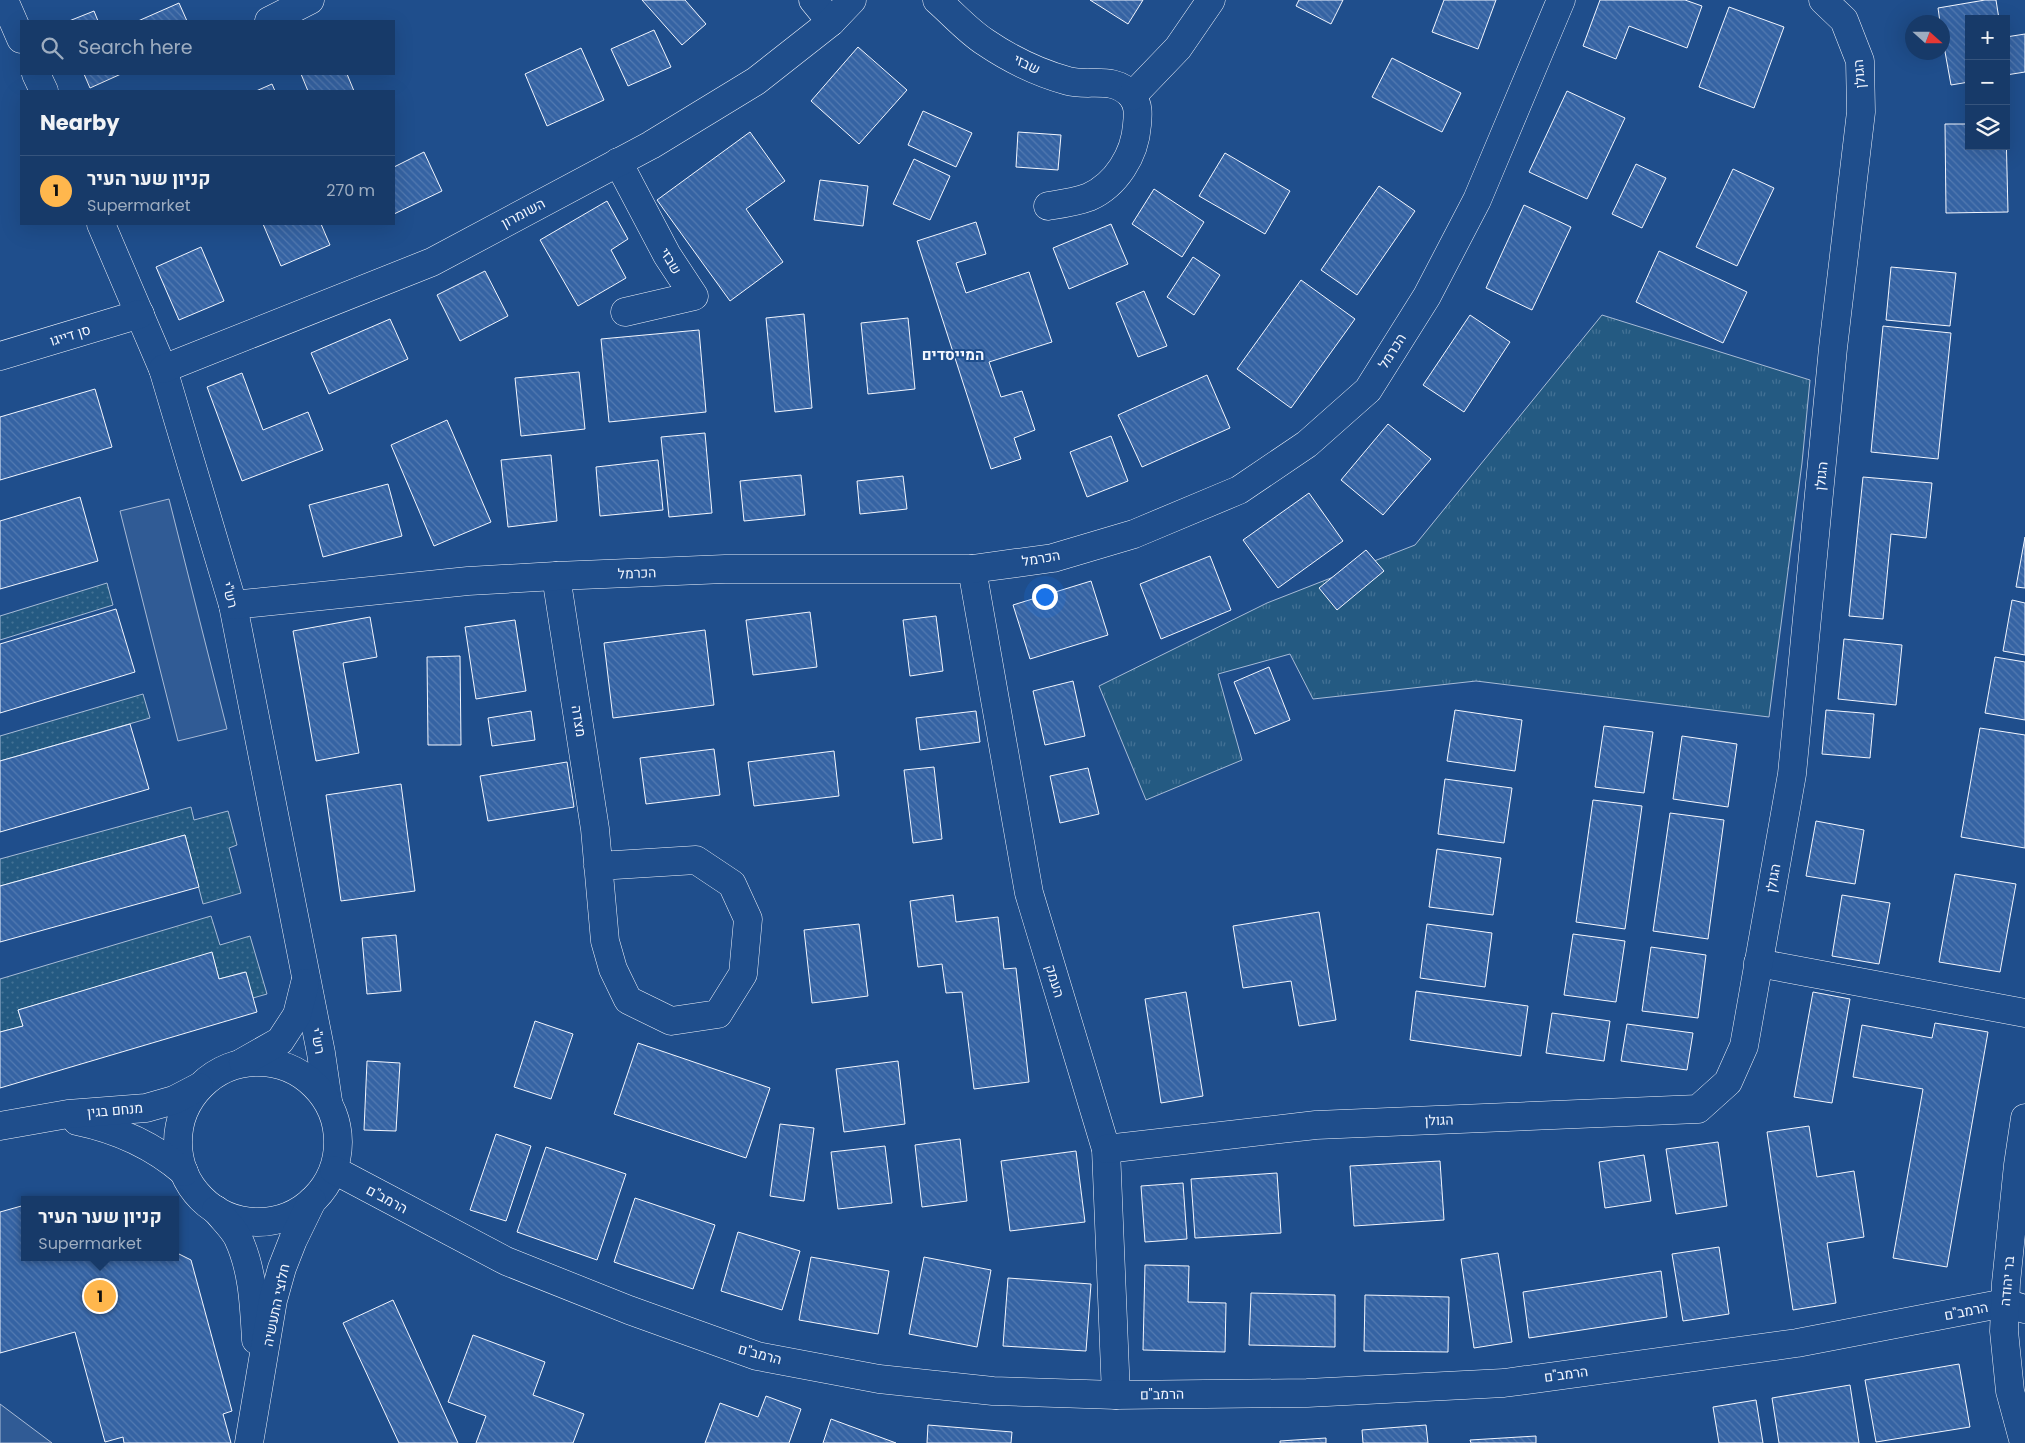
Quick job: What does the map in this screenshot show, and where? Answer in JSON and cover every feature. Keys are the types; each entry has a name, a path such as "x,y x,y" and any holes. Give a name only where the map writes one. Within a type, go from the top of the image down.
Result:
{"street":[{"path":"4,0 20,37"},
{"path":"271,20 310,0"},
{"path":"813,0 831,22"},
{"name":"השומרון","path":"163,369 432,262 651,145 756,82 831,22 852,0"},
{"name":"שבזי","path":"937,0 985,42 1034,69 1070,82 1102,82 1118,86 1132,96"},
{"path":"1048,206 1088,197 1107,186 1118,174 1128,159 1136,136 1138,110 1132,96 1178,48 1211,0"},
{"name":"הכרמל","path":"233,605 468,581 556,576 725,570 972,569 1053,558 1134,534 1240,490 1307,444 1368,390 1427,296 1477,200 1561,0"},
{"name":"הגולן","path":"1106,1149 1316,1125 1698,1109 1728,1082 1744,1046 1792,774 1833,348 1861,112 1860,61 1844,20 1823,0"},
{"path":"36,75 44,90"},
{"name":"שבזי","path":"618,162 667,255 694,296 625,312"},
{"name":"רש\"י","path":"101,225 163,369 233,605 321,1053 328,1101"},
{"name":"סן דייגו","path":"0,356 140,314"},
{"name":"העמק","path":"972,569 1029,893 1106,1149 1116,1395"},
{"name":"מצדה","path":"556,576 595,829 598,866"},
{"path":"696,860 732,884 748,920 743,974 718,1014 671,1021 628,1000 612,969 604,942 598,866 696,860"},
{"path":"1758,963 2025,1013"},
{"name":"רש\"י","path":"240,1063 280,1041 297,1015 306,981"},
{"path":"266,1061 291,1067 312,1081 328,1101 337,1124 339,1147 334,1170 325,1187 312,1201 295,1213 276,1221 255,1222 234,1219 216,1210 197,1194 184,1172 179,1155 178,1137 181,1119 188,1102 199,1087 218,1072 240,1063 266,1061"},
{"name":"מנחם בגין","path":"0,1126 68,1114 146,1108 174,1100 199,1087"},
{"name":"בר יהודה","path":"2024,1443 2010,1391 2004,1331 2015,1306 2018,1165 2025,1118"},
{"name":"מנחם בגין","path":"28,1120 54,1119 97,1125 148,1146 168,1158 184,1172"},
{"name":"הרמב\"ם","path":"334,1170 506,1261 630,1310 757,1356 879,1379 993,1391 1116,1395 1306,1393 1504,1383 1797,1343 2015,1306"},
{"name":"חלוצי התעשיה","path":"249,1443 273,1300 282,1268 293,1240 312,1201"},
{"name":"חלוצי התעשיה","path":"216,1210 237,1236 248,1264 253,1294 260,1384"}],"green space":[{"path":"1602,315 1810,380 1802,463 1769,717 1476,681 1313,699 1290,654 1218,674 1242,760 1146,800 1099,686 1267,603 1415,545"},
{"path":"107,583 113,605 0,640 0,616"},
{"path":"143,694 150,718 0,761 0,736"},
{"path":"191,807 194,820 228,811 237,845 229,848 241,893 203,904 185,835 0,886 0,859"},
{"path":"211,916 220,945 250,936 267,994 253,998 245,972 219,979 212,953 18,1010 23,1026 0,1032 0,979"}],"shaded area":[{"path":"169,499 227,729 178,741 120,511"},
{"path":"0,1404 52,1443 0,1443"}],"building":[{"path":"642,0 685,0 706,24 682,45"},
{"path":"1090,0 1143,0 1128,24"},
{"path":"1299,0 1343,0 1331,24 1296,6"},
{"path":"1444,0 1496,0 1478,49 1432,32"},
{"path":"1600,0 1685,0 1702,6 1687,48 1629,26 1616,59 1583,46"},
{"path":"1985,0 1996,0 1998,15 1965,15 1965,83 1951,85 1946,60 1950,60 1950,15 1939,15 1938,8"},
{"path":"179,3 187,20 140,20"},
{"path":"1729,7 1784,27 1754,108 1699,87"},
{"path":"94,11 98,20 72,20"},
{"path":"654,30 671,67 628,86 611,49"},
{"path":"2025,34 2025,72 2010,74 2010,36"},
{"path":"858,47 907,90 859,144 811,101"},
{"path":"581,48 604,100 547,126 525,74"},
{"path":"1392,58 1461,93 1442,132 1372,97"},
{"path":"84,75 119,75 90,88"},
{"path":"301,75 347,75 354,90 308,90"},
{"path":"272,84 275,90 258,90"},
{"path":"1567,91 1625,118 1587,199 1529,172"},
{"path":"923,111 972,133 956,167 908,145"},
{"path":"1945,124 1965,124 1965,150 2006,150 2008,212 1946,213"},
{"path":"750,132 785,181 746,209 783,262 730,301 657,200"},
{"path":"1018,132 1061,135 1058,170 1016,167"},
{"path":"424,152 442,191 395,214 395,166"},
{"path":"1225,153 1290,191 1265,234 1199,196"},
{"path":"914,159 950,176 930,220 893,204"},
{"path":"1636,164 1666,178 1642,228 1612,214"},
{"path":"1733,169 1774,188 1737,266 1696,247"},
{"path":"820,180 868,186 863,226 814,220"},
{"path":"1379,186 1415,211 1357,295 1321,270"},
{"path":"1154,189 1204,222 1182,257 1132,224"},
{"path":"607,201 628,239 611,250 626,278 578,306 540,240"},
{"path":"1524,205 1571,227 1532,310 1486,288"},
{"path":"976,222 986,254 956,263 966,293 1029,272 1052,342 989,362 1001,397 1022,391 1035,430 1014,438 1021,459 991,469 917,241"},
{"path":"1111,224 1128,264 1069,289 1053,248"},
{"path":"263,225 321,225 330,245 281,266"},
{"path":"201,247 224,301 179,320 156,267"},
{"path":"1659,251 1747,292 1723,343 1636,302"},
{"path":"1193,257 1220,275 1194,315 1167,297"},
{"path":"1891,267 1956,273 1950,326 1886,320"},
{"path":"485,271 508,316 460,341 437,295"},
{"path":"1301,280 1355,319 1291,408 1237,369"},
{"path":"1144,291 1167,346 1138,357 1116,303"},
{"path":"804,314 812,408 775,412 766,318"},
{"path":"1470,315 1510,342 1464,412 1423,385"},
{"path":"908,318 915,389 868,394 861,323"},
{"path":"390,319 408,359 329,394 311,353"},
{"path":"1883,326 1951,333 1938,459 1871,452"},
{"path":"699,330 706,412 609,422 601,339"},
{"path":"579,372 585,429 521,436 515,378"},
{"path":"242,373 263,430 308,412 323,450 242,481 207,387"},
{"path":"1207,375 1230,428 1142,467 1118,415"},
{"path":"95,389 112,447 0,480 0,417"},
{"path":"447,420 491,522 434,546 391,445"},
{"path":"1388,424 1431,459 1383,515 1341,480"},
{"path":"705,433 712,513 669,517 661,437"},
{"path":"1111,436 1128,481 1087,497 1070,452"},
{"path":"551,455 557,521 508,527 501,460"},
{"path":"658,460 663,510 600,516 596,467"},
{"path":"801,475 805,515 744,521 740,481"},
{"path":"903,476 907,509 860,514 857,481"},
{"path":"1863,477 1932,483 1926,538 1891,534 1883,619 1849,616"},
{"path":"388,484 402,536 323,557 309,505"},
{"path":"1309,493 1343,541 1278,588 1243,540"},
{"path":"80,497 98,561 0,589 0,521"},
{"path":"2025,537 2025,588 2016,587"},
{"path":"1366,550 1384,571 1337,610 1319,588"},
{"path":"1210,556 1231,610 1161,639 1140,584"},
{"path":"1091,581 1108,635 1030,659 1013,605"},
{"path":"2012,600 2025,603 2025,655 2003,651"},
{"path":"116,609 135,672 0,713 0,644"},
{"path":"810,612 817,667 753,675 746,620"},
{"path":"936,616 943,671 910,676 903,620"},
{"path":"370,617 377,657 343,663 359,753 316,761 293,631"},
{"path":"515,620 526,691 476,699 465,627"},
{"path":"705,630 714,705 613,718 604,643"},
{"path":"1844,639 1902,645 1896,705 1838,699"},
{"path":"460,656 461,745 428,745 427,657"},
{"path":"1995,657 2025,662 2025,720 1985,713"},
{"path":"1269,667 1290,720 1255,734 1234,682"},
{"path":"1073,681 1085,736 1045,745 1033,691"},
{"path":"1455,710 1522,720 1515,771 1447,761"},
{"path":"1826,710 1874,714 1870,758 1822,754"},
{"path":"531,711 535,740 492,746 488,718"},
{"path":"976,711 980,742 920,750 916,718"},
{"path":"130,724 149,789 0,832 0,761"},
{"path":"1604,726 1653,732 1644,793 1595,787"},
{"path":"1980,728 2025,735 2025,848 1961,837"},
{"path":"1682,736 1737,744 1728,807 1673,799"},
{"path":"714,749 720,795 646,804 640,758"},
{"path":"834,751 839,796 754,806 748,762"},
{"path":"567,762 574,807 488,821 480,776"},
{"path":"934,767 942,839 913,843 904,770"},
{"path":"1088,768 1099,814 1060,823 1050,776"},
{"path":"1445,779 1512,788 1504,843 1438,834"},
{"path":"401,784 415,891 341,901 326,795"},
{"path":"1593,800 1642,806 1625,929 1576,922"},
{"path":"1670,813 1724,820 1708,939 1653,931"},
{"path":"1816,821 1864,830 1855,884 1806,876"},
{"path":"185,835 199,887 0,942 0,886"},
{"path":"1437,849 1501,858 1493,915 1429,907"},
{"path":"1955,874 2016,884 2000,972 1939,962"},
{"path":"953,895 956,922 998,917 1004,969 1016,968 1029,1082 974,1089 962,992 946,993 942,964 918,967 910,901"},
{"path":"1842,895 1890,903 1879,964 1832,956"},
{"path":"1319,912 1336,1020 1299,1026 1291,981 1243,988 1233,926"},
{"path":"859,924 868,996 812,1003 804,930"},
{"path":"1427,924 1492,933 1485,987 1420,978"},
{"path":"1573,934 1625,941 1616,1002 1564,995"},
{"path":"396,935 401,991 367,994 362,938"},
{"path":"1651,947 1706,955 1698,1018 1642,1011"},
{"path":"212,952 219,979 246,972 257,1012 0,1088 0,1032 23,1026 18,1010"},
{"path":"1416,991 1528,1006 1521,1056 1410,1040"},
{"path":"1186,992 1203,1096 1161,1103 1145,999"},
{"path":"1813,992 1850,999 1832,1103 1794,1097"},
{"path":"1552,1013 1610,1021 1604,1061 1546,1053"},
{"path":"535,1021 573,1034 551,1099 514,1087"},
{"path":"1935,1023 1988,1032 1947,1267 1893,1258 1923,1089 1853,1077 1862,1025 1932,1038"},
{"path":"1627,1024 1693,1033 1687,1070 1621,1061"},
{"path":"638,1043 770,1088 746,1158 614,1114"},
{"path":"367,1061 400,1063 396,1131 364,1130"},
{"path":"898,1061 905,1124 844,1132 836,1069"},
{"path":"780,1124 814,1128 804,1201 770,1196"},
{"path":"1809,1126 1817,1177 1854,1171 1864,1237 1827,1243 1836,1303 1793,1310 1767,1132"},
{"path":"496,1134 531,1146 506,1221 470,1210"},
{"path":"960,1139 967,1201 922,1207 915,1145"},
{"path":"1718,1142 1727,1206 1676,1214 1666,1149"},
{"path":"885,1146 892,1203 838,1209 831,1152"},
{"path":"546,1147 626,1174 597,1260 517,1232"},
{"path":"1076,1151 1085,1222 1010,1231 1001,1161"},
{"path":"1644,1155 1651,1201 1605,1208 1599,1162"},
{"path":"1440,1161 1444,1220 1354,1226 1350,1166"},
{"path":"1277,1173 1281,1233 1195,1238 1191,1179"},
{"path":"1183,1183 1187,1239 1145,1242 1141,1186"},
{"path":"635,1198 715,1225 693,1289 614,1262"},
{"path":"21,1206 21,1261 179,1261 179,1254 191,1260 232,1411 223,1414 231,1443 124,1443 123,1437 105,1442 75,1332 0,1353 0,1212"},
{"path":"738,1232 800,1251 782,1310 721,1291"},
{"path":"1719,1247 1729,1314 1683,1321 1672,1254"},
{"path":"1498,1253 1512,1342 1474,1348 1461,1259"},
{"path":"811,1257 889,1271 878,1334 799,1320"},
{"path":"924,1257 991,1270 977,1347 909,1334"},
{"path":"1145,1265 1189,1266 1188,1302 1226,1303 1225,1352 1143,1350"},
{"path":"1661,1271 1667,1317 1529,1338 1523,1292"},
{"path":"1008,1278 1091,1284 1086,1351 1003,1346"},
{"path":"1251,1293 1335,1295 1335,1347 1249,1345"},
{"path":"1365,1295 1449,1297 1448,1352 1364,1351"},
{"path":"393,1300 458,1443 399,1443 343,1323"},
{"path":"473,1335 545,1362 533,1395 584,1414 573,1443 476,1443 486,1416 448,1402"},
{"path":"1959,1364 1970,1427 1876,1442 1865,1380"},
{"path":"1850,1385 1859,1443 1779,1443 1772,1398"},
{"path":"766,1396 801,1409 789,1443 705,1443 720,1403 758,1417"},
{"path":"1756,1400 1763,1443 1719,1443 1713,1407"},
{"path":"831,1419 896,1443 823,1443"},
{"path":"928,1425 1012,1432 1011,1443 927,1443"},
{"path":"1426,1425 1428,1443 1363,1443 1362,1430"},
{"path":"1536,1436 1536,1443 1471,1443 1470,1440"},
{"path":"1326,1438 1326,1443 1280,1443 1280,1441"}],"place":[{"name":"קניון שער העיר","path":"100,1296"}],"district":[{"name":"המייסדים","path":"953,354"}]}
